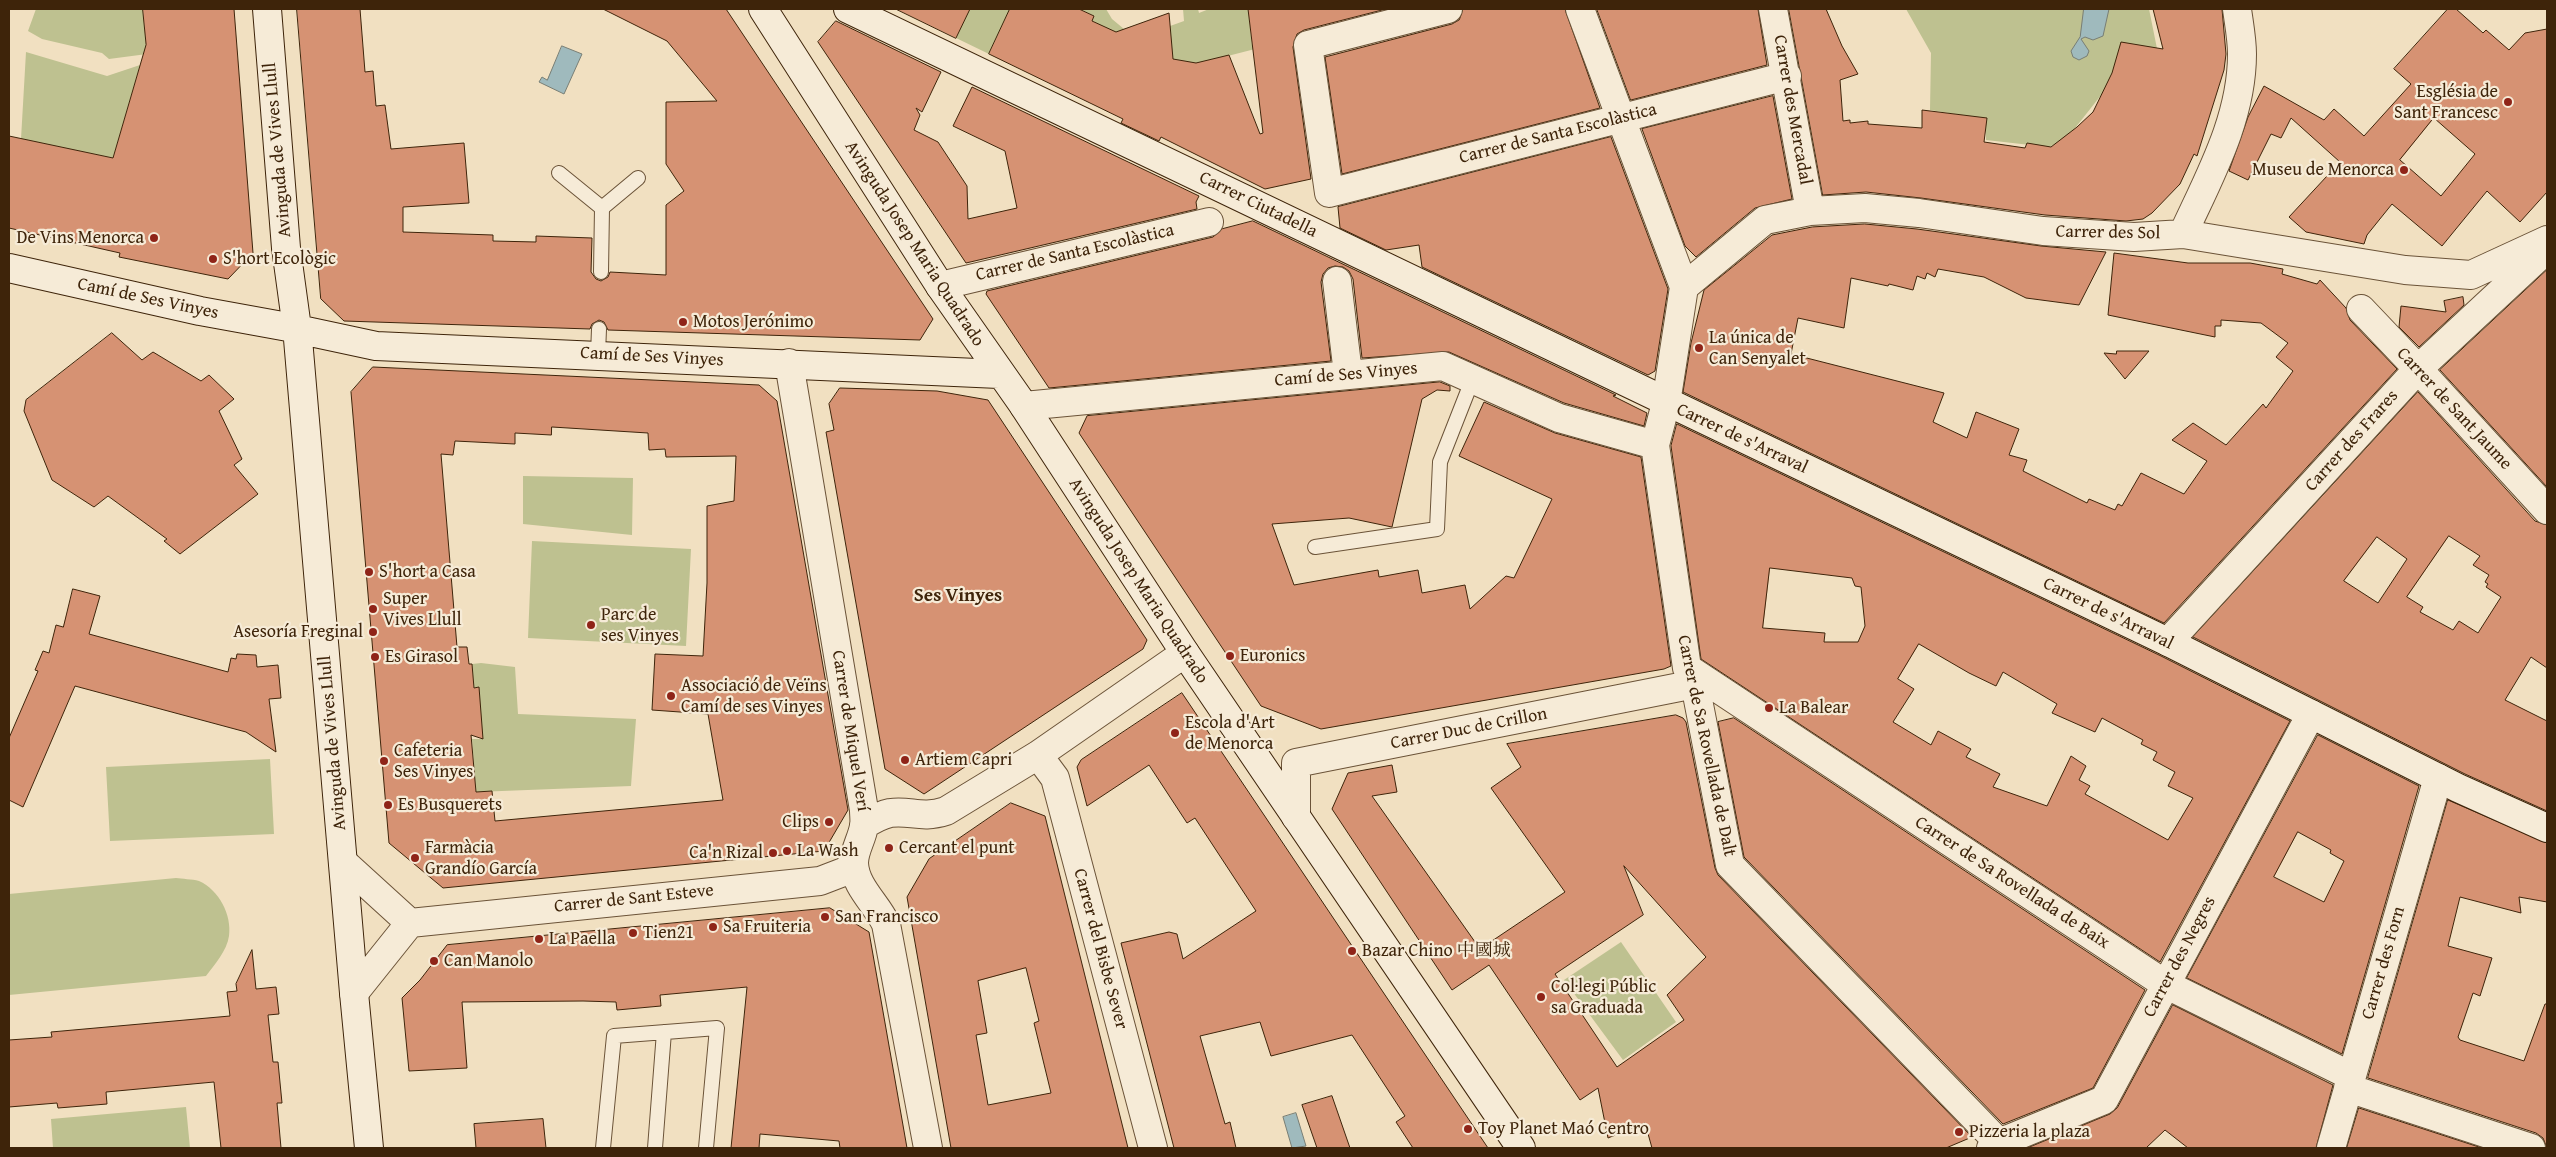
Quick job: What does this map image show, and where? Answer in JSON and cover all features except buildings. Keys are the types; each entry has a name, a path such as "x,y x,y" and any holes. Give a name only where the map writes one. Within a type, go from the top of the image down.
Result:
{"street":[{"name":"Avinguda de Vives Llull","path":"267,9 286,248 297,329 354,993 370,1148"},
{"name":"Avinguda Josep Maria Quadrado","path":"762,9 940,286 1024,406 1185,653 1521,1148"},
{"name":"Carrer Ciutadella","path":"848,9 1666,403"},
{"name":"Carrer de Santa Escolàstica","path":"1448,9 1308,45 1329,194 1787,76"},
{"path":"1580,9 1684,287 1666,403 1654,445"},
{"name":"Carrer des Mercadal","path":"1773,9 1787,76 1810,211"},
{"path":"2183,234 2221,151 2235,113 2242,55 2237,9"},
{"name":"Carrer des Sol","path":"1684,287 1765,220 1810,211 1874,209 2043,231 2134,237 2183,234 2405,270 2471,275 2547,240"},
{"name":"Carrer de Santa Escolàstica","path":"940,286 1210,222"},
{"name":"Carrer des Frares","path":"2168,642 2418,369 2547,249"},
{"name":"Camí de Ses Vinyes","path":"9,268 200,311 297,329 367,345 598,342 789,363 1000,374"},
{"path":"1337,281 1348,374"},
{"name":"Carrer de Sant Jaume","path":"2361,310 2418,369 2547,510"},
{"name":"Carrer de Miquel Verí","path":"789,363 864,810 864,825 857,844 854,864"},
{"name":"Camí de Ses Vinyes","path":"1024,406 1443,366 1474,378 1559,418 1654,445"},
{"name":"Carrer de s'Arraval","path":"1666,403 2168,642 2438,778 2547,828"},
{"name":"Carrer de Sa Rovellada de Dalt","path":"1654,445 1691,676 1730,865 1998,1146"},
{"path":"864,825 880,816 891,813 929,816 946,811 1038,755 1185,653"},
{"name":"Carrer Duc de Crillon","path":"1296,817 1296,763 1691,676"},
{"name":"Carrer de Sa Rovellada de Baix","path":"1691,676 2166,984 2349,1082 2531,1148"},
{"name":"Carrer des Negres","path":"1998,1146 2104,1100 2311,714"},
{"name":"Carrer del Bisbe Sever","path":"1038,755 1055,778 1153,1148"},
{"name":"Carrer des Forn","path":"2331,1148 2438,778"},
{"path":"343,862 410,923 354,993"},
{"path":"854,864 864,892 874,903 886,924 928,1148"},
{"name":"Carrer de Sant Esteve","path":"410,923 820,881 846,871 854,864"}],"lane":[{"path":"559,173 602,208"},
{"path":"601,272 602,208 638,178"},
{"path":"1315,547 1437,529 1440,462 1474,378"},
{"path":"602,1148 614,1036 717,1028 706,1148"},
{"path":"655,1148 664,1032"}],"green space":[{"path":"36,9 143,9 147,54 109,59 102,53 42,39 28,31"},
{"path":"969,9 1011,9 989,54 956,38"},
{"path":"1080,9 1106,9 1112,19 1124,29 1133,26 1134,39 1184,21 1183,9 1198,9 1199,13 1209,9 1248,9 1252,45 1255,49 1216,59 1179,73 1092,21 1094,16"},
{"path":"1906,9 2149,9 2170,113 2121,70 2064,142 2048,147 1986,140 1986,119 1930,110 1931,53"},
{"path":"26,52 107,76 140,65 113,158 21,139"},
{"path":"523,476 633,478 632,535 523,524"},
{"path":"532,541 691,549 686,646 528,638"},
{"path":"481,663 515,667 518,714 636,719 631,786 476,792 472,739 482,739 478,687 474,688 472,664"},
{"path":"270,759 274,834 110,841 106,767"},
{"path":"176,878 196,880 206,885 213,890 226,912 229,928 228,942 220,958 206,976 9,995 9,894"},
{"path":"1621,942 1676,1022 1623,1060 1564,980"},
{"path":"186,1107 190,1148 53,1148 51,1119"}],"water":[{"path":"2084,9 2109,9 2103,36 2093,40 2085,37 2081,39 2089,51 2087,56 2079,60 2073,57 2071,51 2080,37"},
{"path":"562,46 582,54 564,94 539,82 542,77 547,80"},
{"path":"1296,1113 1306,1146 1292,1148 1283,1117"}],"place":[{"name":"Església de Sant Francesc","path":"2508,102"},
{"name":"Museu de Menorca","path":"2404,170"},
{"name":"De Vins Menorca","path":"154,238"},
{"name":"S'hort Ecològic","path":"213,259"},
{"name":"Motos Jerónimo","path":"683,322"},
{"name":"La única de Can Senyalet","path":"1699,348"},
{"name":"S'hort a Casa","path":"369,572"},
{"name":"Super Vives Llull","path":"373,609"},
{"name":"Parc de ses Vinyes","path":"591,625"},
{"name":"Asesoría Freginal","path":"373,632"},
{"name":"Euronics","path":"1230,656"},
{"name":"Es Girasol","path":"375,657"},
{"name":"Associació de Veïns Camí de ses Vinyes","path":"671,696"},
{"name":"La Balear","path":"1769,708"},
{"name":"Escola d'Art de Menorca","path":"1175,733"},
{"name":"Artiem Capri","path":"905,760"},
{"name":"Cafeteria Ses Vinyes","path":"384,761"},
{"name":"Es Busquerets","path":"388,805"},
{"name":"Clips","path":"829,822"},
{"name":"Cercant el punt","path":"889,848"},
{"name":"La Wash","path":"787,851"},
{"name":"Ca'n Rizal","path":"773,853"},
{"name":"Farmàcia Grandío García","path":"415,858"},
{"name":"San Francisco","path":"825,917"},
{"name":"Sa Fruiteria","path":"713,927"},
{"name":"Tien21","path":"633,933"},
{"name":"La Paella","path":"539,939"},
{"name":"Bazar Chino 中國城","path":"1352,951"},
{"name":"Can Manolo","path":"434,961"},
{"name":"Col·legi Públic sa Graduada","path":"1541,997"},
{"name":"Toy Planet Maó Centro","path":"1468,1129"},
{"name":"Pizzeria la plaza","path":"1959,1132"}],"district":[{"name":"Ses Vinyes","path":"958,596"}]}
